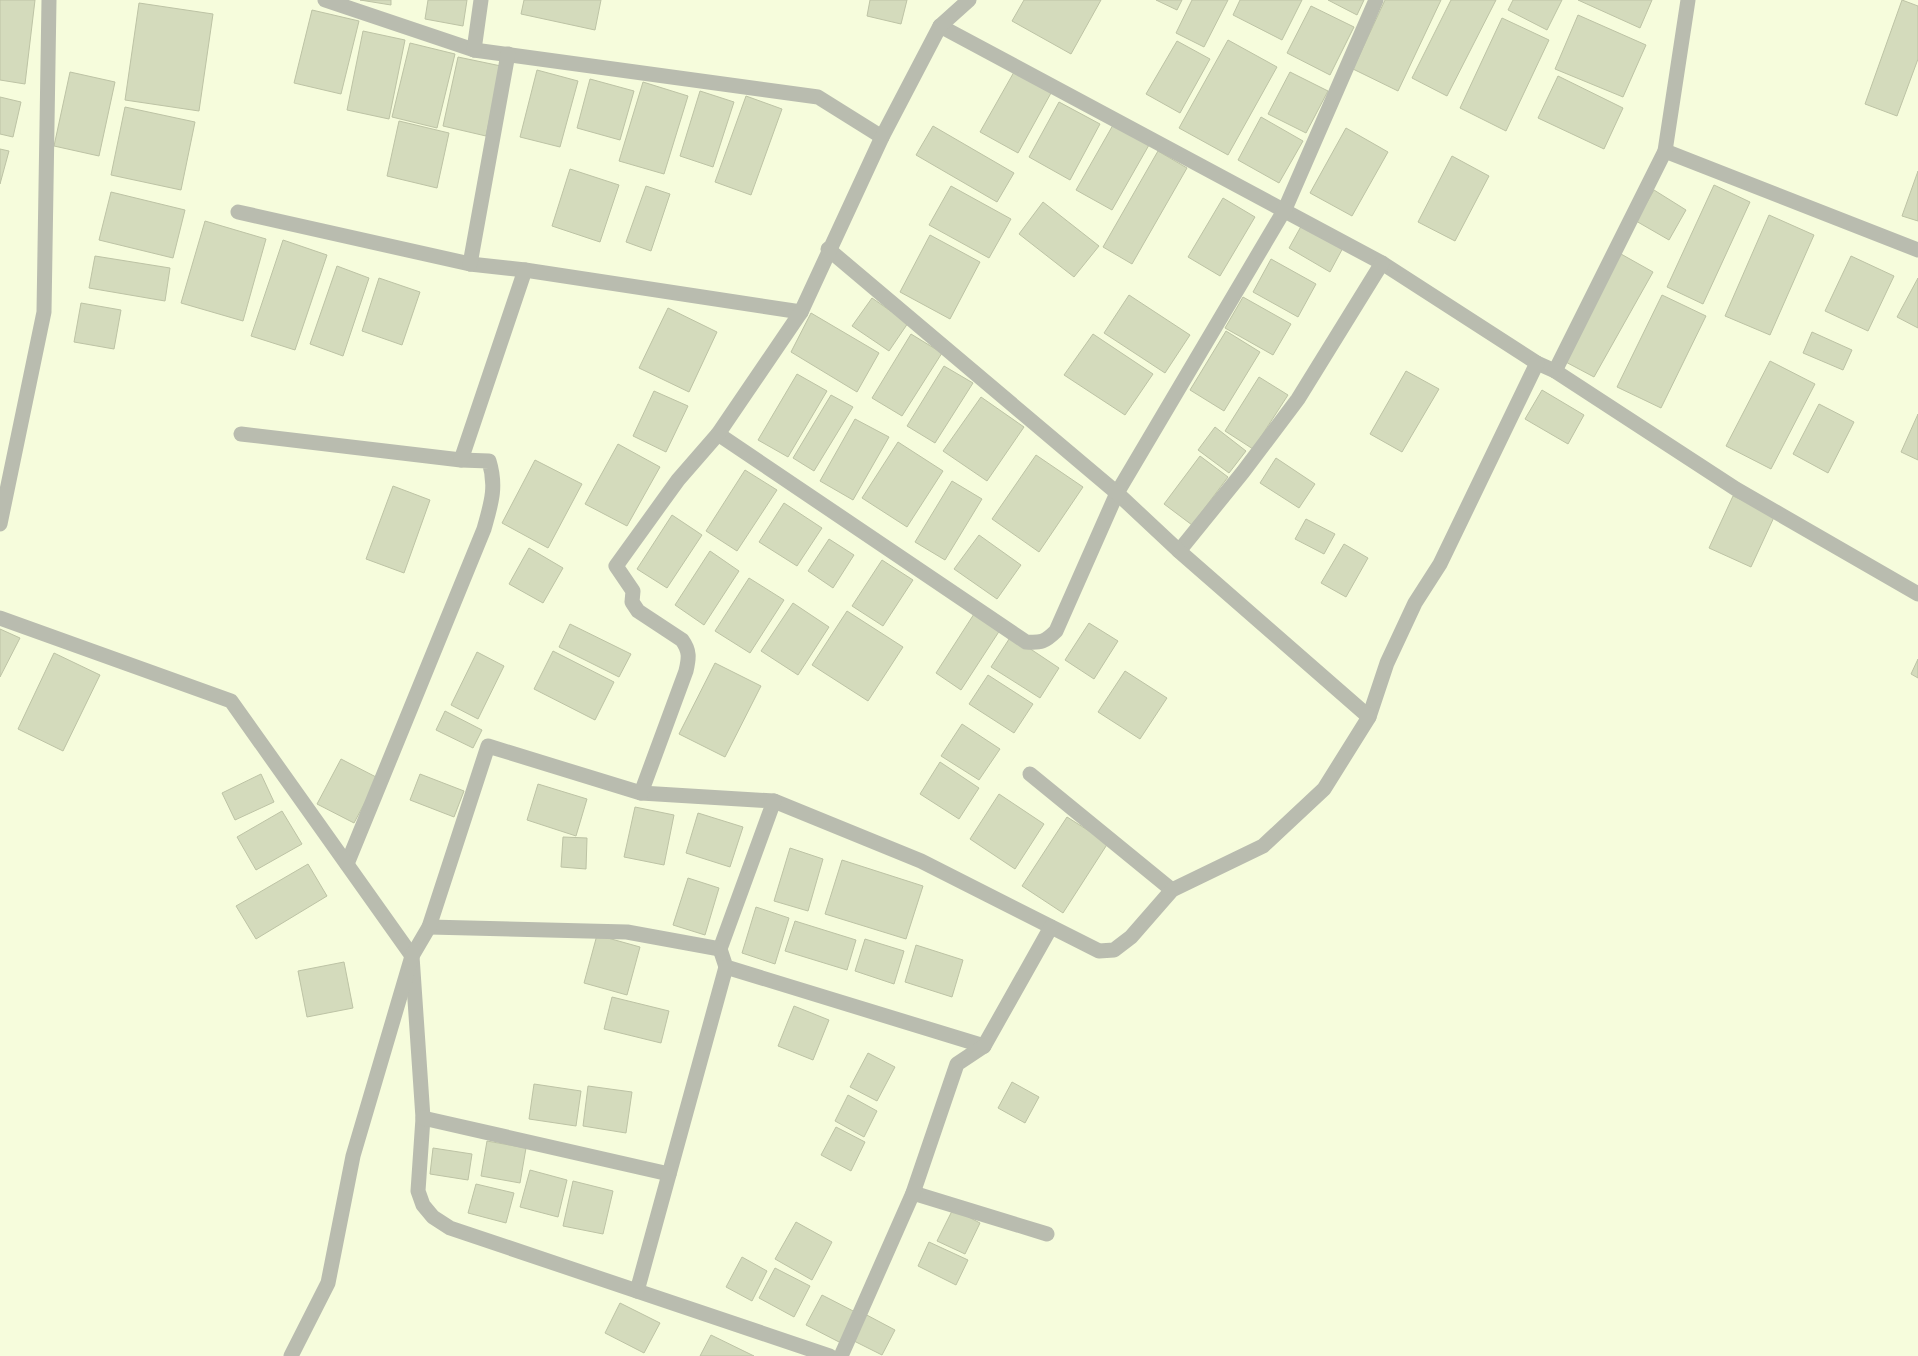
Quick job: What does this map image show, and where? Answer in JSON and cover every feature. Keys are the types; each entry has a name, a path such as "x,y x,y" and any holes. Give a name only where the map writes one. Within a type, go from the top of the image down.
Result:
{"street":[{"path":"0,524 44,312 49,0"},
{"path":"325,0 474,50 818,96 882,137"},
{"path":"474,50 481,0"},
{"path":"641,794 690,656 682,640 638,612 632,602 632,591 616,566 678,480 718,434 801,312 828,249 882,137 940,26 969,0"},
{"path":"718,434 1026,642 1047,640 1056,631 1117,493 1285,209 1376,0"},
{"path":"1555,371 1665,151 1688,0"},
{"path":"940,26 1285,209 1382,263 1537,363 1555,371 1736,489 1918,594"},
{"path":"470,264 508,54"},
{"path":"1665,151 1918,250"},
{"path":"238,212 470,264 525,270 801,312"},
{"path":"828,249 1117,493 1179,551 1369,717"},
{"path":"1179,551 1243,472 1298,399 1382,263"},
{"path":"461,460 525,270"},
{"path":"291,1356 328,1283 353,1156 412,956 429,927 488,746 641,794 774,801 921,860 1099,951 1114,950 1131,937 1172,890 1263,846 1324,788 1369,717 1387,663 1415,603 1440,564 1537,363"},
{"path":"241,434 461,460 489,461 494,477 489,511 480,538 348,864"},
{"path":"0,618 231,701 412,956 423,1118 418,1191 423,1206 433,1217 450,1228 830,1356"},
{"path":"1030,774 1172,890"},
{"path":"637,1291 726,967 720,950 774,801"},
{"path":"429,927 627,932 720,950"},
{"path":"841,1356 913,1193 957,1064 984,1046 1051,927"},
{"path":"726,967 984,1046"},
{"path":"423,1118 669,1174"},
{"path":"913,1193 1048,1234"}],"building":[{"path":"0,0 35,0 25,84 0,80"},
{"path":"360,0 391,0 391,5"},
{"path":"428,0 467,0 463,26 425,19"},
{"path":"524,0 601,0 595,30 521,14"},
{"path":"870,0 907,0 901,24 867,16"},
{"path":"1024,0 1101,0 1071,54 1012,21"},
{"path":"1156,0 1182,0 1177,10"},
{"path":"1192,0 1228,0 1204,47 1176,33"},
{"path":"1240,0 1302,0 1282,40 1233,15"},
{"path":"1328,0 1364,0 1357,15"},
{"path":"1385,0 1441,0 1398,91 1353,69"},
{"path":"1451,0 1496,0 1447,96 1412,78"},
{"path":"1513,0 1562,0 1547,30 1508,10"},
{"path":"1578,0 1652,0 1640,28"},
{"path":"1902,0 1918,6 1918,59 1897,116 1865,104"},
{"path":"139,3 213,14 199,111 125,100"},
{"path":"1311,6 1354,27 1330,75 1287,53"},
{"path":"312,10 359,21 341,94 294,83"},
{"path":"1578,15 1646,45 1623,97 1555,69"},
{"path":"1502,18 1549,40 1506,131 1460,108"},
{"path":"363,31 405,40 389,119 347,110"},
{"path":"1228,40 1277,67 1228,155 1179,128"},
{"path":"1177,41 1210,59 1180,113 1146,94"},
{"path":"410,43 455,54 437,128 392,117"},
{"path":"458,57 501,66 486,136 443,126"},
{"path":"537,70 578,81 560,147 520,137"},
{"path":"70,72 115,82 99,156 54,146"},
{"path":"1014,72 1051,93 1018,153 980,132"},
{"path":"1290,72 1328,91 1306,133 1268,114"},
{"path":"1558,76 1623,108 1604,149 1538,118"},
{"path":"590,79 634,91 620,140 577,128"},
{"path":"643,82 688,96 664,174 619,161"},
{"path":"700,91 734,102 713,167 680,156"},
{"path":"746,96 782,109 751,195 715,182"},
{"path":"0,97 21,102 13,137 0,134"},
{"path":"1059,102 1100,124 1070,180 1029,157"},
{"path":"125,107 195,122 181,190 111,175"},
{"path":"1261,117 1303,141 1279,183 1238,160"},
{"path":"399,121 449,133 437,188 387,176"},
{"path":"1113,125 1149,145 1112,210 1076,190"},
{"path":"933,126 1014,173 997,202 916,155"},
{"path":"1346,128 1388,152 1352,216 1310,193"},
{"path":"0,149 9,151 0,184"},
{"path":"1158,151 1187,168 1132,264 1103,247"},
{"path":"1452,156 1489,176 1455,241 1418,222"},
{"path":"570,169 619,185 600,242 552,226"},
{"path":"1918,171 1918,221 1902,216"},
{"path":"1714,185 1750,202 1703,304 1667,287"},
{"path":"646,186 670,194 651,251 626,242"},
{"path":"951,186 1011,219 989,258 929,225"},
{"path":"1654,190 1686,210 1669,240 1636,221"},
{"path":"111,192 185,210 173,258 99,240"},
{"path":"1223,198 1255,217 1220,276 1188,257"},
{"path":"1043,202 1099,246 1074,277 1019,234"},
{"path":"1769,215 1814,235 1770,335 1725,316"},
{"path":"205,221 266,239 243,321 181,303"},
{"path":"1304,221 1345,244 1330,272 1289,248"},
{"path":"930,235 980,262 950,319 900,292"},
{"path":"283,240 327,255 295,350 251,336"},
{"path":"1621,254 1653,272 1594,377 1562,360"},
{"path":"95,256 170,268 165,301 89,288"},
{"path":"1851,256 1894,276 1868,331 1825,311"},
{"path":"1271,259 1316,284 1298,317 1253,292"},
{"path":"337,266 369,278 343,356 310,344"},
{"path":"379,278 420,292 402,345 362,331"},
{"path":"1918,278 1918,328 1897,317"},
{"path":"1129,295 1190,335 1165,373 1104,333"},
{"path":"1662,295 1706,316 1661,408 1617,387"},
{"path":"1243,297 1291,324 1273,355 1225,328"},
{"path":"872,298 908,323 889,351 852,326"},
{"path":"81,303 121,310 114,349 74,342"},
{"path":"668,308 717,332 689,392 639,368"},
{"path":"811,313 879,353 857,392 791,352"},
{"path":"1226,331 1260,352 1224,411 1190,390"},
{"path":"1812,332 1852,350 1843,370 1803,353"},
{"path":"911,334 942,353 902,416 872,398"},
{"path":"1093,334 1153,374 1125,415 1064,375"},
{"path":"1770,361 1815,384 1771,469 1726,446"},
{"path":"944,366 973,383 935,443 907,426"},
{"path":"1406,371 1439,389 1402,452 1370,434"},
{"path":"797,374 827,391 788,457 758,440"},
{"path":"1259,377 1288,395 1253,449 1225,431"},
{"path":"1542,390 1584,415 1568,444 1525,419"},
{"path":"654,391 688,406 666,452 633,436"},
{"path":"831,395 853,407 814,471 793,458"},
{"path":"981,397 1024,427 987,481 943,451"},
{"path":"1819,404 1854,422 1828,473 1793,454"},
{"path":"1918,414 1918,460 1901,452"},
{"path":"855,419 889,437 853,500 820,481"},
{"path":"1215,427 1246,451 1229,473 1198,450"},
{"path":"898,442 943,471 907,527 862,498"},
{"path":"618,444 660,467 627,526 585,504"},
{"path":"1036,455 1083,487 1039,552 992,519"},
{"path":"1200,456 1228,477 1192,525 1164,504"},
{"path":"1276,458 1315,484 1299,508 1260,483"},
{"path":"535,460 582,484 548,548 502,523"},
{"path":"745,470 777,490 737,551 706,531"},
{"path":"952,481 982,499 945,560 915,542"},
{"path":"393,486 430,500 404,573 366,559"},
{"path":"1733,496 1775,515 1751,567 1709,548"},
{"path":"784,503 822,528 797,566 759,542"},
{"path":"672,515 702,535 667,588 637,569"},
{"path":"1306,519 1335,534 1324,554 1295,539"},
{"path":"979,535 1021,565 997,599 954,569"},
{"path":"829,539 854,555 833,588 808,571"},
{"path":"1344,544 1368,558 1346,597 1321,583"},
{"path":"529,548 563,568 543,603 509,584"},
{"path":"710,551 739,571 704,625 675,605"},
{"path":"882,560 913,580 883,626 852,606"},
{"path":"749,578 784,600 750,653 715,631"},
{"path":"793,603 829,627 798,675 761,651"},
{"path":"847,611 903,647 868,701 812,665"},
{"path":"974,614 1000,630 961,690 936,673"},
{"path":"1089,623 1118,641 1094,679 1065,660"},
{"path":"570,624 631,654 619,677 559,647"},
{"path":"0,629 20,638 0,677"},
{"path":"1011,636 1059,668 1040,698 991,667"},
{"path":"553,651 614,682 595,720 534,689"},
{"path":"477,652 504,666 478,719 451,705"},
{"path":"54,653 100,675 63,751 18,729"},
{"path":"1918,659 1918,678 1911,674"},
{"path":"715,663 761,686 725,757 679,734"},
{"path":"1125,671 1167,698 1140,739 1098,712"},
{"path":"988,675 1033,704 1014,733 969,704"},
{"path":"445,711 482,730 473,748 436,730"},
{"path":"962,724 1000,749 979,780 941,756"},
{"path":"341,759 378,778 354,823 317,804"},
{"path":"940,762 979,788 959,819 920,794"},
{"path":"261,774 274,802 235,820 222,793"},
{"path":"420,774 464,791 454,817 410,800"},
{"path":"538,784 587,799 576,836 527,820"},
{"path":"999,794 1044,824 1015,869 970,839"},
{"path":"635,807 674,815 664,865 624,857"},
{"path":"282,811 302,844 256,870 237,837"},
{"path":"698,813 743,827 730,867 686,853"},
{"path":"1067,817 1108,843 1063,913 1022,886"},
{"path":"563,837 587,838 586,869 561,867"},
{"path":"790,848 823,859 808,911 774,901"},
{"path":"842,860 923,886 906,939 825,914"},
{"path":"308,864 327,896 256,939 236,906"},
{"path":"688,878 719,888 705,935 673,925"},
{"path":"756,907 789,918 775,964 742,953"},
{"path":"795,921 856,940 847,970 785,951"},
{"path":"597,935 640,947 627,995 584,983"},
{"path":"865,939 904,951 894,984 855,971"},
{"path":"916,945 963,960 952,997 905,982"},
{"path":"344,962 353,1008 307,1017 298,971"},
{"path":"612,997 669,1011 661,1043 604,1029"},
{"path":"794,1006 829,1020 813,1060 778,1046"},
{"path":"868,1053 895,1067 877,1101 850,1087"},
{"path":"1012,1082 1039,1097 1025,1123 998,1108"},
{"path":"534,1084 581,1091 576,1126 529,1119"},
{"path":"588,1086 632,1092 626,1133 583,1126"},
{"path":"848,1095 877,1111 864,1137 835,1121"},
{"path":"836,1127 865,1142 851,1171 821,1155"},
{"path":"487,1141 526,1148 520,1183 481,1176"},
{"path":"433,1148 472,1154 468,1180 430,1174"},
{"path":"530,1170 567,1180 558,1217 520,1207"},
{"path":"573,1181 613,1191 603,1234 563,1226"},
{"path":"476,1184 514,1193 506,1223 468,1213"},
{"path":"953,1209 980,1223 965,1254 937,1241"},
{"path":"796,1222 832,1242 812,1280 775,1259"},
{"path":"929,1242 968,1260 956,1285 918,1266"},
{"path":"742,1257 767,1271 752,1301 726,1287"},
{"path":"775,1268 810,1286 794,1317 759,1298"},
{"path":"822,1295 859,1314 843,1344 806,1325"},
{"path":"620,1303 660,1323 644,1353 605,1333"},
{"path":"863,1313 895,1330 882,1355 850,1339"},
{"path":"711,1335 754,1356 700,1356"}]}
